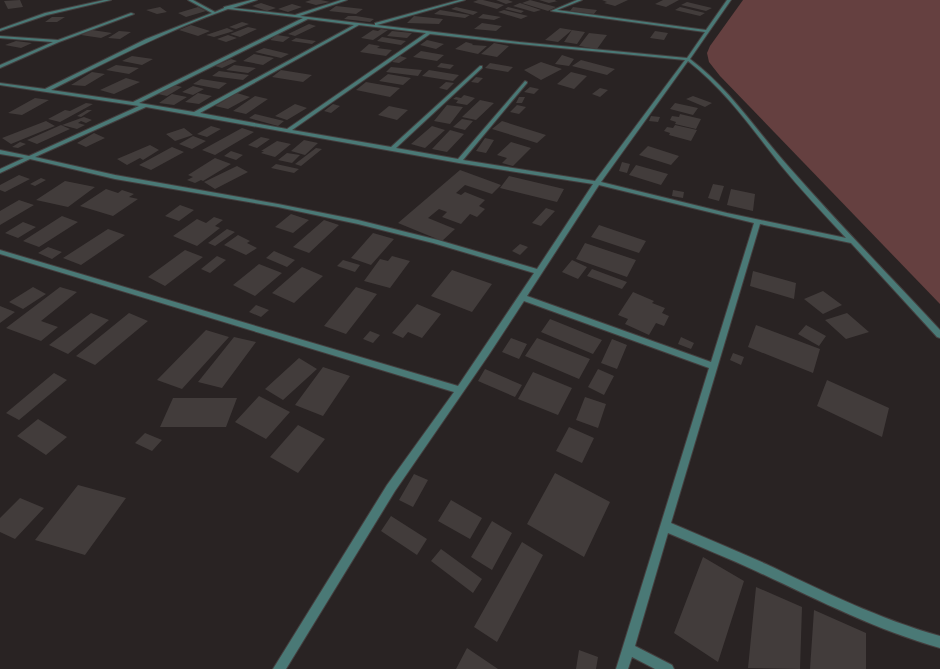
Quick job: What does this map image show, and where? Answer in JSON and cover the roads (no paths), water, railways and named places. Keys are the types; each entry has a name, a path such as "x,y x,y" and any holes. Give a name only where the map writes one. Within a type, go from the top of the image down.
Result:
{"street":[{"path":"0,30 46,14 109,0"},
{"path":"190,0 213,12"},
{"path":"44,91 144,42 213,12 255,0"},
{"path":"294,17 345,0"},
{"path":"371,26 463,0"},
{"path":"580,0 553,11 708,31"},
{"path":"279,669 391,488 460,390 597,183 688,59 729,0"},
{"path":"225,8 371,26 617,53 688,59 703,69 741,109 783,164 940,335"},
{"path":"0,66 58,41 132,14"},
{"path":"134,103 307,18"},
{"path":"195,114 358,24"},
{"path":"287,131 430,32"},
{"path":"0,37 58,41"},
{"path":"392,149 480,67"},
{"path":"459,161 525,82"},
{"path":"0,84 134,103 459,161 597,183 757,222 855,242"},
{"path":"0,171 145,105"},
{"path":"0,152 31,157 113,177 333,216 420,237 538,272"},
{"path":"622,669 757,222"},
{"path":"0,252 460,390"},
{"path":"522,296 713,366"},
{"path":"665,526 760,567 862,616 922,638 940,642"},
{"path":"628,649 668,669"}]}
